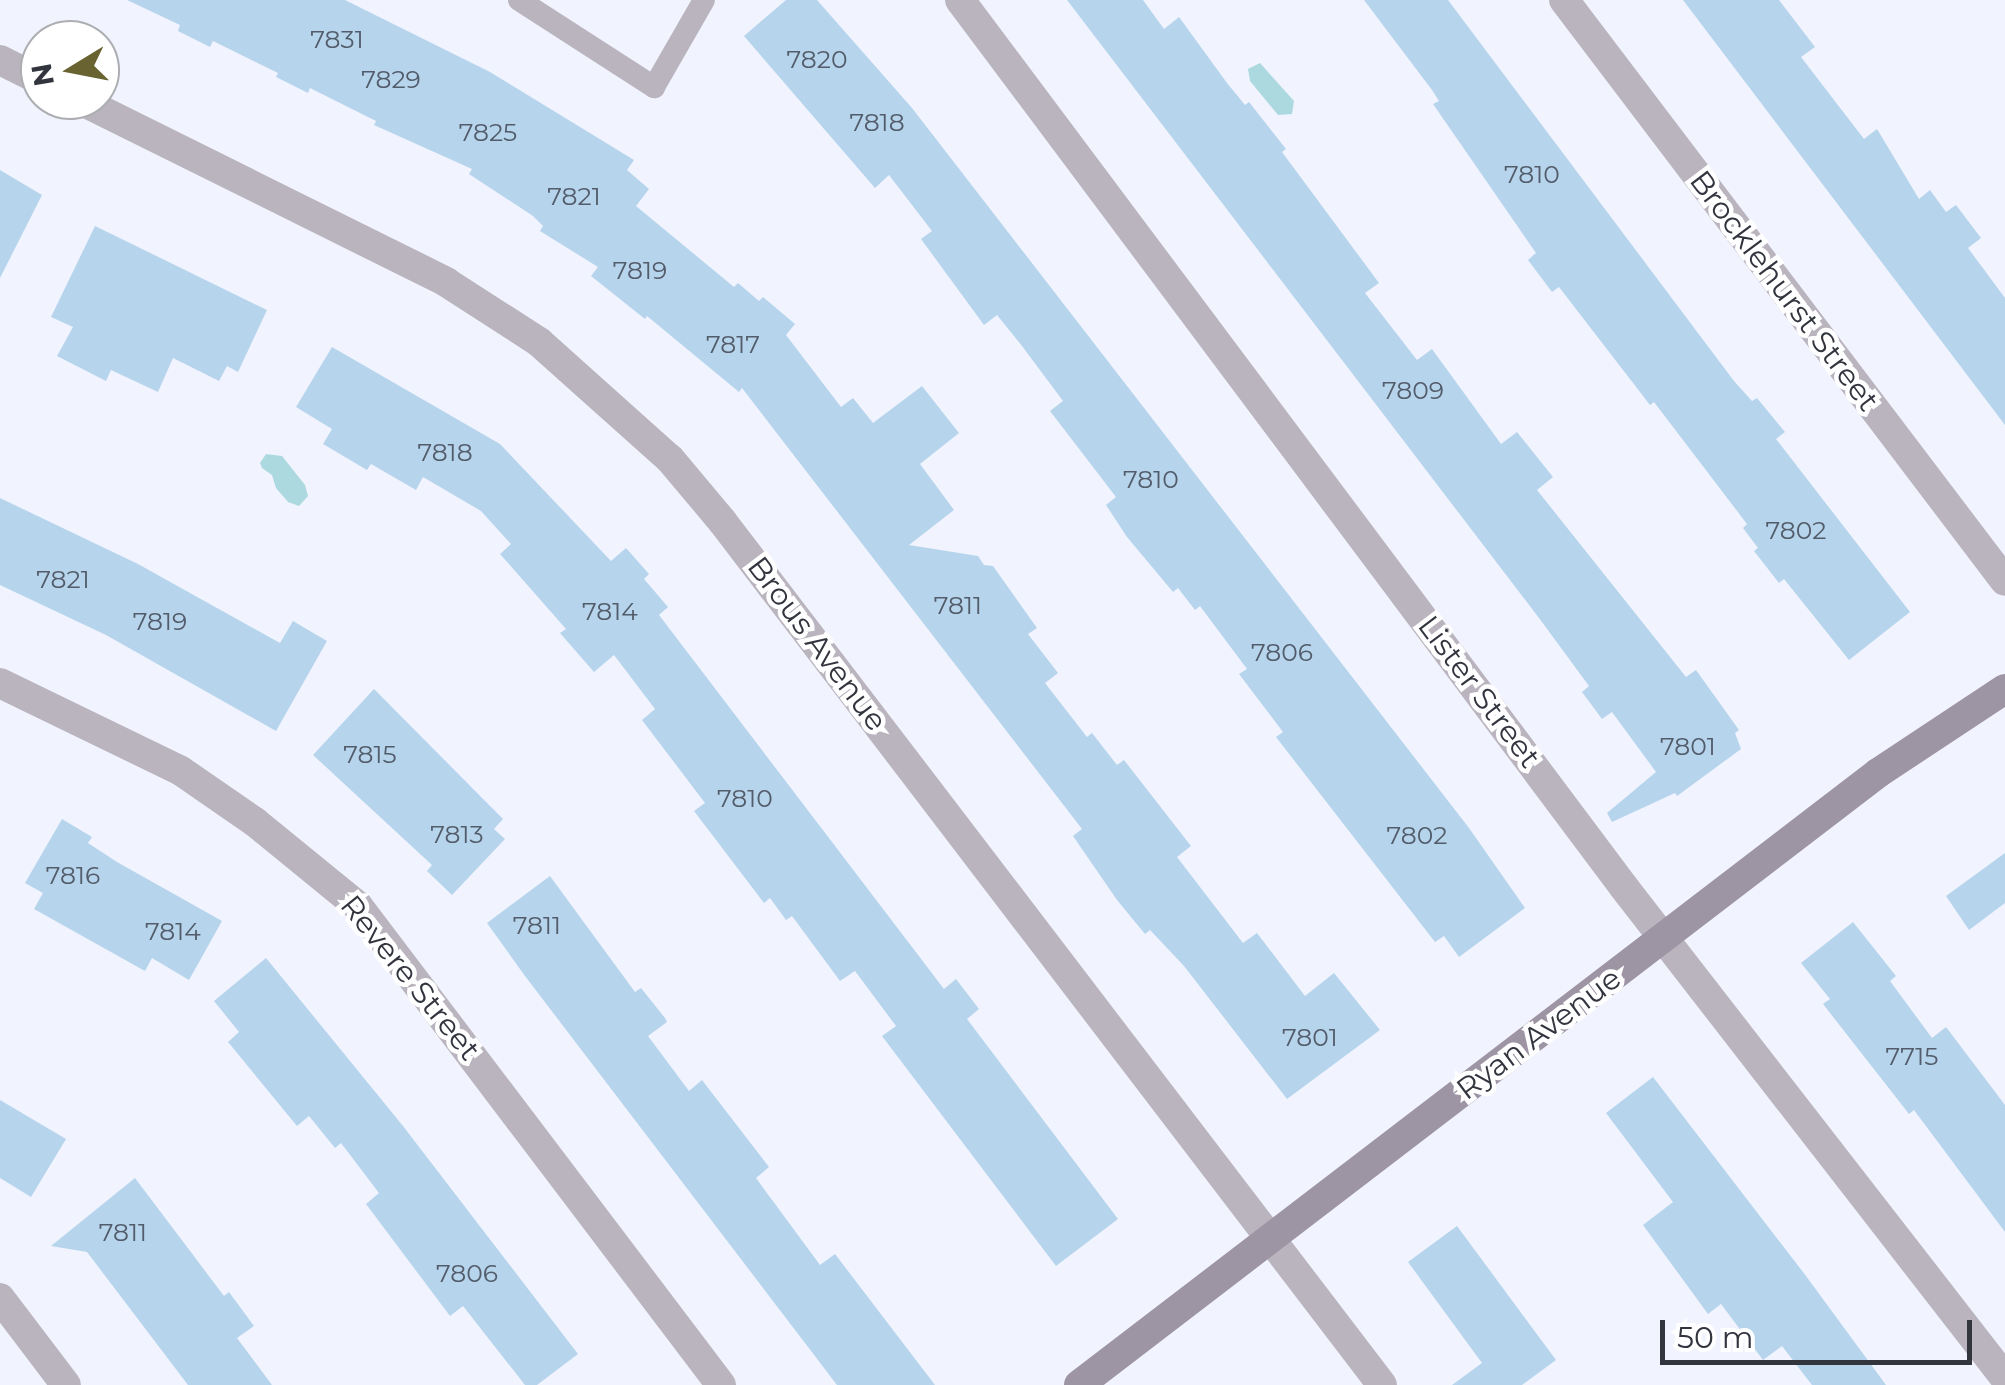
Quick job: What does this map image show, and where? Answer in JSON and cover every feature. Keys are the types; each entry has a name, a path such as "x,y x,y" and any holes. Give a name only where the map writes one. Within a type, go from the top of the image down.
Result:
{"street":[{"name":"Lister Street","path":"960,0 1666,937 2005,1378"},
{"name":"Brocklehurst Street","path":"1564,0 2005,581"},
{"name":"Brous Avenue","path":"120,120 446,282 539,342 618,408 670,459 722,521 1382,1385"},
{"name":"Revere Street","path":"0,683 181,771 282,843 358,906 721,1385"},
{"name":"Ryan Avenue","path":"1078,1385 1878,773 2005,690"},
{"path":"0,1298 66,1385"}],"lane":[{"path":"519,0 654,86 704,0"}],"water":[{"path":"1260,63 1294,101 1292,114 1278,115 1250,81 1248,69"},
{"path":"266,454 282,456 305,485 308,496 299,506 288,502 276,488 272,475 262,468 260,463"}],"building":[{"path":"127,0 345,0 490,72 634,160 627,170 649,189 636,206 734,287 738,283 759,301 763,297 795,324 786,335 841,407 853,398 873,423 922,386 959,433 920,464 954,510 909,545 978,556 984,565 993,566 1037,628 1028,634 1058,673 1045,683 1087,737 1092,733 1117,765 1124,760 1191,846 1177,857 1243,943 1257,933 1305,996 1334,973 1380,1030 1287,1099 1184,966 1150,930 1145,934 1117,900 1073,836 1082,829 742,388 739,392 647,316 645,319 591,276 598,267 540,231 543,226 533,216 469,174 472,169 374,125 376,121 310,88 308,93 276,77 278,73 213,41 210,47 178,31 180,25"},
{"path":"786,0 817,0 912,108 1469,828 1525,908 1459,957 1444,936 1435,942 1276,737 1283,732 1239,674 1247,669 1200,606 1195,610 1178,588 1173,592 1127,537 1106,505 1116,497 1050,411 1063,401 1022,346 997,315 984,325 921,239 932,231 889,175 875,188 744,36"},
{"path":"1067,0 1143,0 1164,29 1179,17 1227,83 1245,105 1249,102 1286,149 1282,152 1379,283 1365,293 1417,360 1432,349 1501,444 1517,432 1553,477 1537,490 1686,677 1696,670 1739,730 1735,733 1741,749 1677,796 1675,793 1612,822 1607,813 1656,772 1612,712 1602,719 1582,692 1589,686 1539,618"},
{"path":"1364,0 1448,0 1734,381 1752,401 1757,398 1785,432 1776,439 1910,612 1849,660 1784,579 1779,583 1754,551 1758,548 1743,528 1747,524 1654,402 1650,405 1559,287 1552,292 1528,260 1536,253 1433,104 1439,101 1432,90"},
{"path":"1683,0 1779,0 1815,47 1801,57 1864,139 1877,129 1919,199 1930,190 1946,212 1956,205 1981,238 1968,248 2005,298 2005,425"},
{"path":"0,170 42,195 0,278"},
{"path":"95,226 267,310 238,372 227,366 219,381 173,358 158,392 111,370 106,381 57,356 73,327 51,317"},
{"path":"332,347 500,444 611,561 626,548 649,574 644,579 668,607 659,615 944,989 956,979 979,1009 967,1019 1118,1219 1056,1266 882,1036 896,1026 855,971 840,981 792,916 786,920 770,898 764,903 694,811 705,803 642,720 655,709 614,655 594,672 560,633 566,629 500,554 511,544 481,511 423,477 416,490 371,464 367,470 323,444 332,429 296,407"},
{"path":"0,498 138,564 280,643 293,621 327,641 276,731 106,635 0,585"},
{"path":"374,689 503,819 494,829 505,839 452,895 427,871 432,865 313,755"},
{"path":"62,819 92,837 88,843 117,862 222,921 189,980 152,958 145,971 34,909 43,893 25,883"},
{"path":"2005,853 2005,903 1969,930 1946,896"},
{"path":"550,876 635,992 641,988 665,1018 667,1022 648,1036 689,1091 702,1080 769,1167 756,1178 820,1265 835,1254 935,1385 837,1385 525,976 487,923"},
{"path":"1853,922 1896,976 1890,981 1932,1038 1946,1027 2005,1105 2005,1232 1914,1110 1909,1114 1823,1004 1830,999 1801,963"},
{"path":"266,958 403,1126 578,1354 537,1385 525,1385 463,1306 450,1316 366,1204 379,1193 341,1143 335,1148 309,1116 297,1126 228,1042 239,1032 214,1001"},
{"path":"1653,1077 1886,1385 1812,1385 1782,1346 1763,1360 1721,1304 1708,1314 1643,1225 1673,1202 1606,1113"},
{"path":"0,1100 66,1139 31,1197 0,1178"},
{"path":"135,1178 224,1296 229,1292 254,1326 237,1338 272,1385 188,1385 87,1252 51,1246"},
{"path":"1457,1226 1556,1360 1522,1385 1452,1385 1482,1363 1408,1262"}]}
